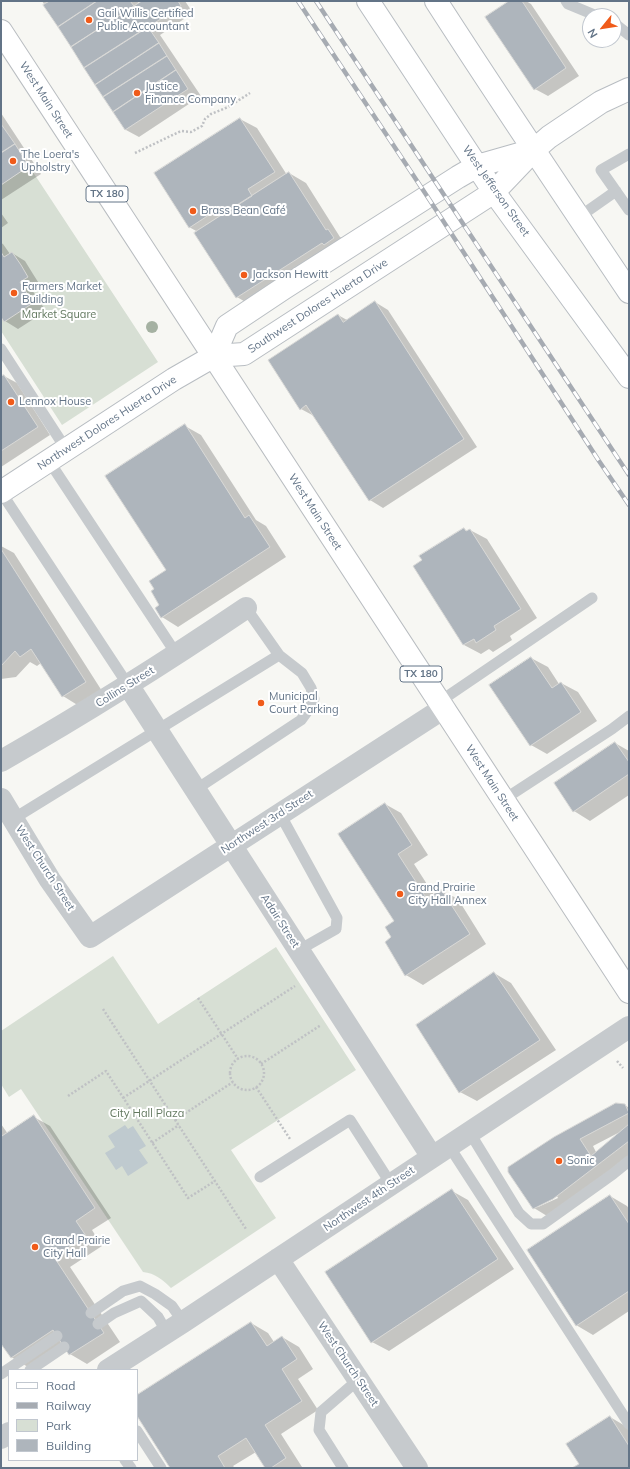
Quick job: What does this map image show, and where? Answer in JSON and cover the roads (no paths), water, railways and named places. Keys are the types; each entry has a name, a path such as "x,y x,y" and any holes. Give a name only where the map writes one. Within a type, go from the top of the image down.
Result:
{"main road":[{"name":"West Jefferson Street","path":"368,1 494,192 629,377"},
{"path":"436,1 517,126 579,217 626,281"},
{"name":"West Main Street","path":"1,31 629,992"},
{"name":"Southwest Dolores Huerta Drive","path":"534,150 477,166 331,258 227,326 214,356 244,354 494,192 534,150 556,132 601,102 629,89"},
{"name":"Northwest Dolores Huerta Drive","path":"1,492 174,379 214,356"}],"street":[{"name":"Collins Street","path":"1,761 177,655 246,608"},
{"name":"Adair Street","path":"128,685 299,950 440,1152"},
{"name":"Northwest 3rd Street","path":"90,937 280,814 442,705"},
{"name":"West Church Street","path":"1,800 50,880 90,937"},
{"name":"Northwest 4th Street","path":"110,1369 629,1027"},
{"name":"West Church Street","path":"278,1259 417,1468"}],"lane":[{"path":"566,1 568,4 582,10"},
{"path":"629,154 601,170 629,210"},
{"path":"579,217 616,191"},
{"path":"1,349 57,455 177,655"},
{"path":"1,492 128,685"},
{"path":"442,705 592,598"},
{"path":"195,790 301,720 309,709 314,698 311,688 302,673 279,655 246,608"},
{"path":"13,819 279,655"},
{"path":"503,800 612,729 629,716"},
{"path":"280,814 337,918 336,929 299,950"},
{"path":"260,1177 350,1120 391,1184"},
{"path":"470,1133 519,1213 531,1224 543,1224 629,1161"},
{"path":"440,1152 629,1424"},
{"path":"91,1313 123,1291 140,1286 172,1306 175,1327"},
{"path":"98,1324 114,1313 141,1301 158,1317 175,1327"},
{"path":"8,1369 57,1336"},
{"path":"31,1369 64,1347"},
{"path":"343,1468 319,1430 321,1412 358,1380"},
{"path":"138,1433 161,1468"}],"railway":[{"path":"298,1 629,505"},
{"path":"316,1 629,475"}],"place":[{"name":"Gail Willis Certified Public Accountant","path":"89,20"},
{"name":"Justice Finance Company","path":"137,93"},
{"name":"The Loera's Upholstry","path":"13,161"},
{"name":"Brass Bean Café","path":"193,211"},
{"name":"Jackson Hewitt","path":"244,275"},
{"name":"Farmers Market Building","path":"14,293"},
{"name":"Lennox House","path":"11,402"},
{"name":"Municipal Court Parking","path":"261,703"},
{"name":"Grand Prairie City Hall Annex","path":"400,894"},
{"name":"Sonic","path":"559,1161"},
{"name":"Grand Prairie City Hall","path":"35,1247"}],"park label":[{"name":"Market Square","path":"59,315"},
{"name":"City Hall Plaza","path":"147,1114"}]}
